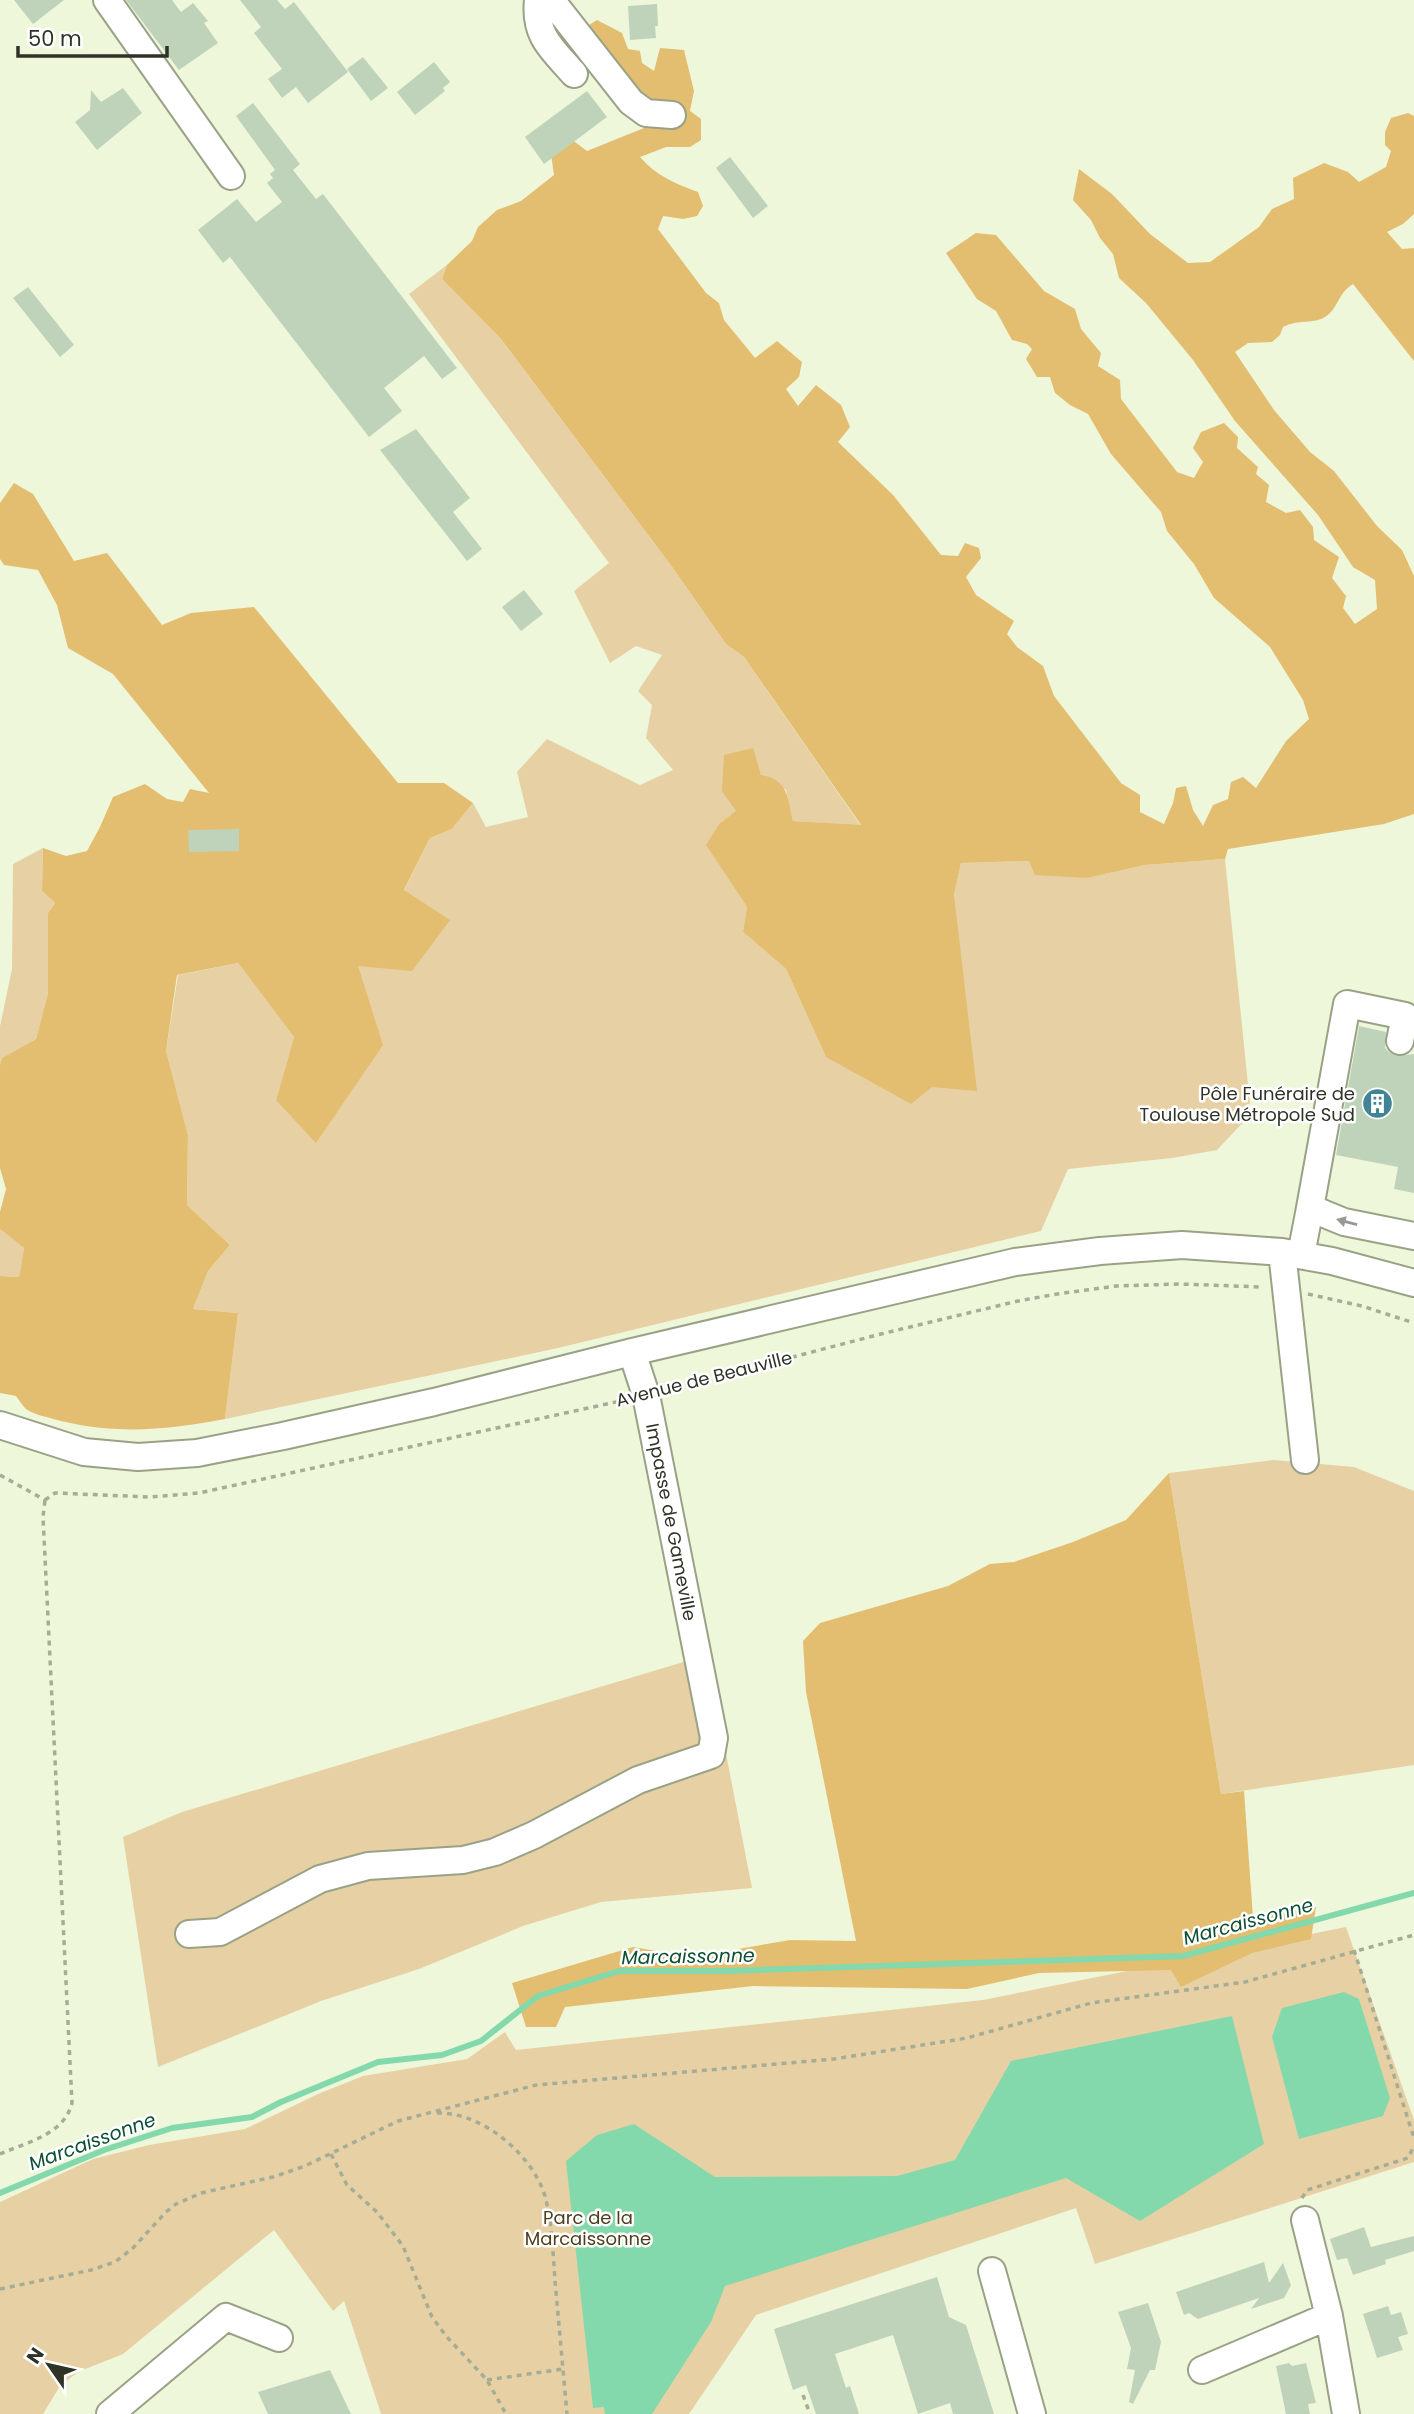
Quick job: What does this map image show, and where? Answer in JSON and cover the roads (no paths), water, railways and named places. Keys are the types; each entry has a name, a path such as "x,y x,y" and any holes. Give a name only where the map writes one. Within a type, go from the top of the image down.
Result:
{"street":[{"path":"107,0 232,176"},
{"path":"538,0 536,15 540,34 574,74"},
{"path":"551,0 631,102 646,113 672,115"},
{"path":"1305,1460 1286,1291 1292,1254 1310,1208 1347,1004 1405,1016 1400,1041"},
{"path":"1310,1208 1344,1222 1414,1236"},
{"path":"0,1425 84,1452 138,1457 197,1453 434,1402 632,1352 1015,1262 1100,1251 1182,1245 1292,1254 1414,1283"},
{"name":"Impasse de Gameville","path":"189,1934 220,1932 320,1879 368,1866 463,1860 495,1852 534,1835 638,1780 710,1755 714,1738 646,1395 632,1352"},
{"path":"1305,2220 1329,2316 1346,2414"},
{"path":"992,2271 1032,2414"},
{"path":"1202,2370 1329,2316"},
{"path":"110,2414 226,2317 279,2338"}],"waterway":[{"name":"Marcaissonne","path":"0,2193 104,2150 172,2128 252,2117 281,2102 378,2062 442,2055 481,2041 538,1996 619,1971 727,1971 1183,1956 1414,1893"}],"place":[{"name":"Pôle Funéraire de Toulouse Métropole Sud","path":"1378,1104"}],"park label":[{"name":"Parc de la Marcaissonne","path":"588,2228"}]}
